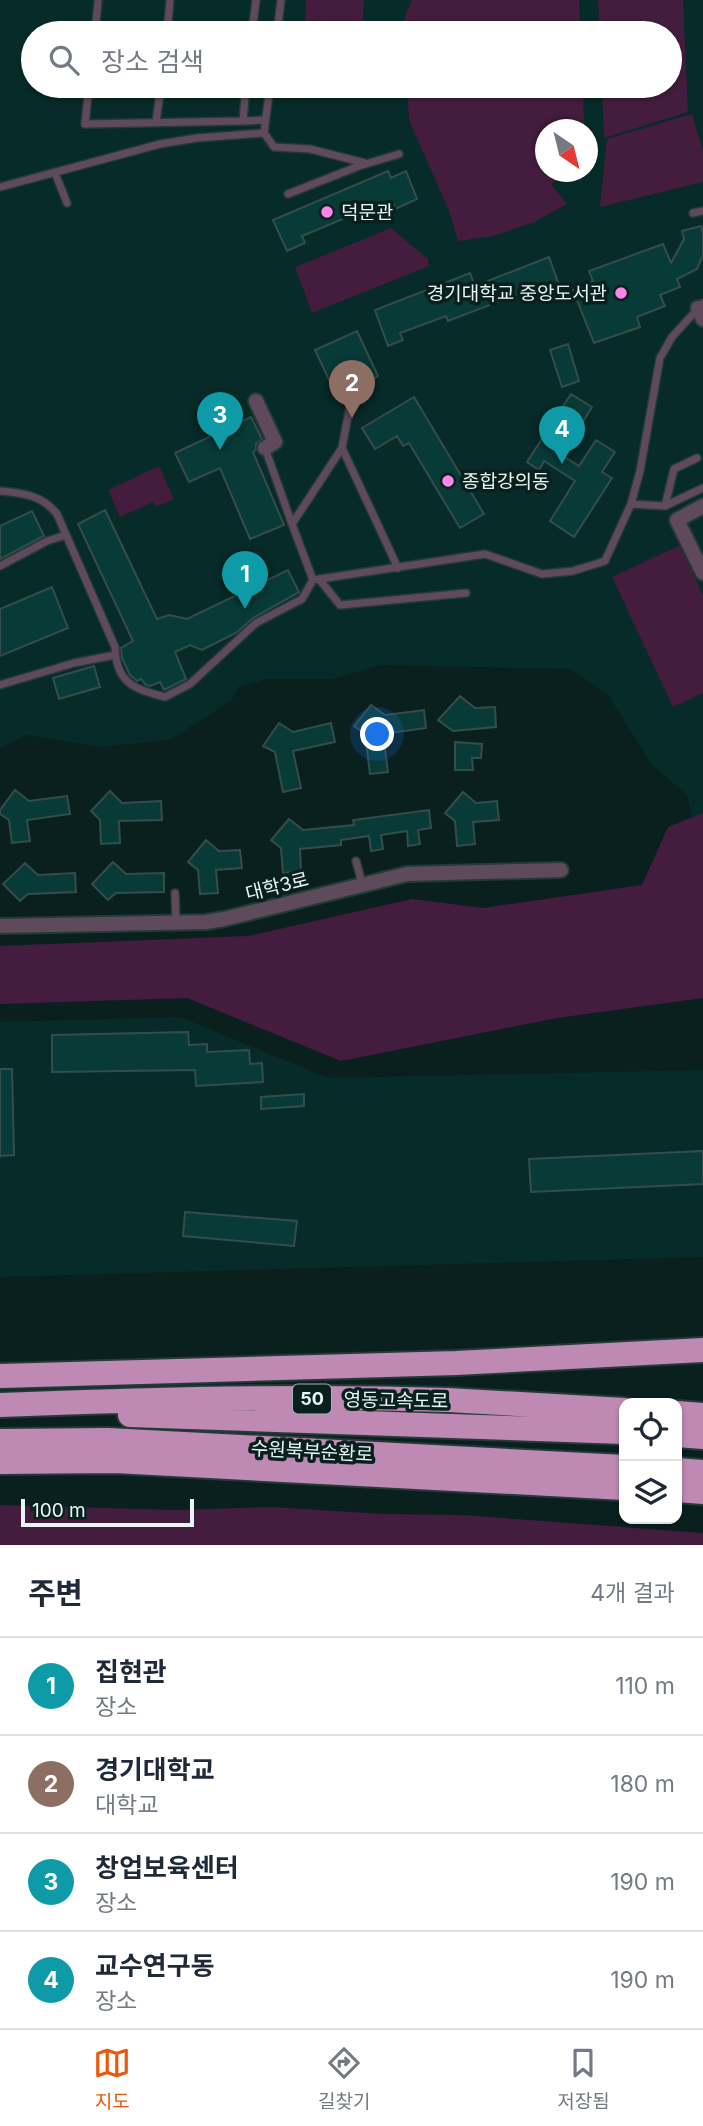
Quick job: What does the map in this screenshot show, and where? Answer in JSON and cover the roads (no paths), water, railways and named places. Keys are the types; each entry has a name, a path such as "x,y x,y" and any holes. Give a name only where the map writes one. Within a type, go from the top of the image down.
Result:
{"highway":[{"name":"영동고속도로","path":"567,1357 703,1342"},
{"name":"영동고속도로","path":"0,1376 442,1364 703,1350"},
{"name":"영동고속도로","path":"0,1405 166,1399 384,1399 619,1410"},
{"name":"영동고속도로","path":"0,1411 619,1432"},
{"path":"682,1413 703,1415"},
{"path":"682,1435 703,1437"},
{"name":"수원북부순환로","path":"0,1441 108,1440 619,1467"},
{"name":"수원북부순환로","path":"0,1462 116,1461 619,1488"},
{"path":"682,1470 703,1472"},
{"path":"682,1490 703,1492"}],"street":[{"path":"256,401 275,442 265,448"},
{"path":"703,506 677,520 703,573"},
{"name":"대학3로","path":"0,926 224,919 407,874 561,870"}],"lane":[{"path":"168,21 170,0"},
{"path":"253,21 256,0"},
{"path":"278,21 281,0"},
{"path":"96,21 98,2"},
{"path":"88,98 85,124 265,120"},
{"path":"156,122 159,98"},
{"path":"243,121 245,98"},
{"path":"268,98 264,133 274,147 310,149 366,164"},
{"path":"0,187 160,144 264,133"},
{"path":"288,194 399,153"},
{"path":"55,173 67,203"},
{"path":"693,213 703,211"},
{"path":"0,491 27,494 50,506 57,514 115,647 115,660 125,682 143,691 165,697 190,684 256,623 302,599 316,579 485,554 542,574 573,571 605,561 631,503 640,471 660,358 672,337 701,310"},
{"path":"292,524 342,448 351,400"},
{"path":"265,448 292,524 316,579 340,605 466,593"},
{"path":"342,448 398,568"},
{"path":"665,506 674,469 697,458"},
{"path":"631,503 665,506 703,488"},
{"path":"0,566 47,541 66,535"},
{"path":"0,685 115,654"},
{"path":"356,861 362,883"},
{"path":"175,893 176,922"}],"place":[{"name":"덕문관","path":"327,212"},
{"name":"경기대학교 중앙도서관","path":"621,293"},
{"name":"경기대학교","path":"352,418"},
{"name":"창업보육센터","path":"220,450"},
{"name":"교수연구동","path":"562,464"},
{"name":"종합강의동","path":"448,481"},
{"name":"집현관","path":"245,609"}]}
